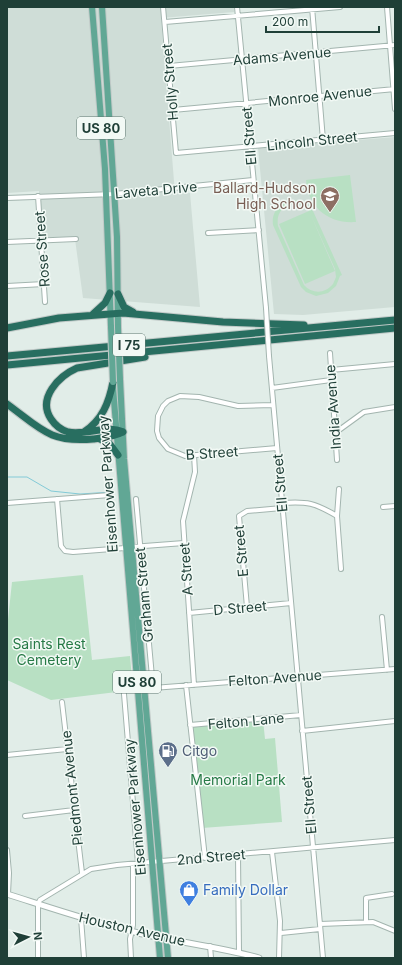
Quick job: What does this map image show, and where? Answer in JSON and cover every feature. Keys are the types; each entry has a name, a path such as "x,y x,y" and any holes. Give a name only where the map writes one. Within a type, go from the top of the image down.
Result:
{"highway":[{"path":"91,314 105,303 114,293 124,307 135,313"},
{"path":"7,328 43,320 91,314 114,313 135,313 223,322 330,326"},
{"name":"I 75","path":"7,356 395,320"},
{"name":"I 75","path":"7,365 395,328"},
{"path":"119,432 83,432 64,430 55,424 49,416 47,405 49,395 63,376 72,370 86,365 145,357 184,349"},
{"path":"83,432 95,424 102,414 116,380"},
{"path":"7,404 54,437 71,440 98,438 119,432"},
{"path":"98,438 109,443 118,455"}],"main road":[{"name":"Eisenhower Parkway","path":"92,7 114,293"},
{"name":"Eisenhower Parkway","path":"102,7 114,194 114,327 119,432 160,958"},
{"name":"Eisenhower Parkway","path":"119,432 118,455 125,540 133,555 168,958"}],"street":[{"name":"Holly Street","path":"163,7 176,153 180,153"},
{"name":"Ell Street","path":"237,7 266,308 282,508 323,958"},
{"path":"165,22 312,8 340,7"},
{"path":"387,7 395,109"},
{"path":"312,8 323,140"},
{"name":"Adams Avenue","path":"169,66 395,45"},
{"name":"Monroe Avenue","path":"173,110 394,89"},
{"name":"Lincoln Street","path":"180,153 250,148 395,133"},
{"name":"Laveta Drive","path":"7,198 114,194 253,180"},
{"name":"Rose Street","path":"38,196 45,302"},
{"path":"208,233 258,230"},
{"path":"7,242 41,239 76,239"},
{"path":"7,286 44,284"},
{"name":"India Avenue","path":"330,353 337,460"},
{"path":"331,370 395,364"},
{"path":"272,388 331,380"},
{"name":"B Street","path":"273,405 231,406 198,397 184,395 168,401 161,410 157,421 159,438 168,449 179,454 194,455 277,448"},
{"path":"335,433 364,412 395,407"},
{"name":"A Street","path":"194,455 195,472 183,521 194,685"},
{"path":"339,489 337,516 341,569"},
{"path":"7,503 110,495"},
{"path":"57,499 61,546 65,551 74,552 184,543"},
{"name":"Graham Street","path":"136,499 152,686 156,688"},
{"path":"282,503 304,501 310,502 337,516"},
{"path":"383,507 395,506"},
{"name":"E Street","path":"246,607 239,516 247,511 282,508"},
{"name":"D Street","path":"188,613 291,603"},
{"path":"382,617 387,670"},
{"name":"Felton Avenue","path":"156,688 395,669"},
{"path":"186,685 205,858"},
{"path":"124,694 135,864 133,925 130,938 132,958"},
{"name":"Piedmont Avenue","path":"62,702 82,873"},
{"name":"Felton Lane","path":"190,725 301,715"},
{"path":"302,730 395,721"},
{"path":"7,755 67,748"},
{"path":"26,816 74,810"},
{"name":"2nd Street","path":"38,904 43,897 82,873 96,867 395,840"},
{"path":"7,850 9,873 8,894"},
{"path":"272,852 281,933 279,958"},
{"path":"238,855 239,952"},
{"name":"Houston Avenue","path":"8,894 81,918 132,932 210,946 259,958"},
{"path":"366,921 366,898 392,894"},
{"path":"38,904 38,958"},
{"path":"81,918 84,958"},
{"path":"281,933 366,921 380,924 395,931"},
{"path":"210,946 211,958"}],"shaded area":[{"path":"7,7 234,7 234,12 161,18 175,194 190,193 200,307 83,298 75,239 39,242 39,191 7,193"},
{"name":"Ballard-Hudson High School","path":"395,137 395,307 303,315 274,314 258,148"}],"green space":[{"path":"350,175 356,222 346,222 328,217 315,206 308,190 306,180"},
{"path":"292,200 306,203 313,211 342,275 340,276 336,286 328,293 316,296 306,292 301,287 273,225 276,210 282,204","holes":["293,204 303,205 309,211 279,224 305,284 335,271 310,213 335,269 336,277 330,287 326,290 318,292 311,290 304,285 278,226 279,214 283,209"]},
{"name":"Saints Rest Cemetery","path":"83,575 92,660 130,656 133,690 51,700 7,680 7,629 12,582"},
{"name":"Memorial Park","path":"263,720 265,739 275,738 282,822 202,828 193,725"}],"waterway":[{"path":"7,477 27,477 51,491 80,494 112,492"}],"place":[{"name":"Ballard-Hudson High School","path":"330,213"},
{"name":"Citgo","path":"168,768"},
{"name":"Family Dollar","path":"189,907"}]}
